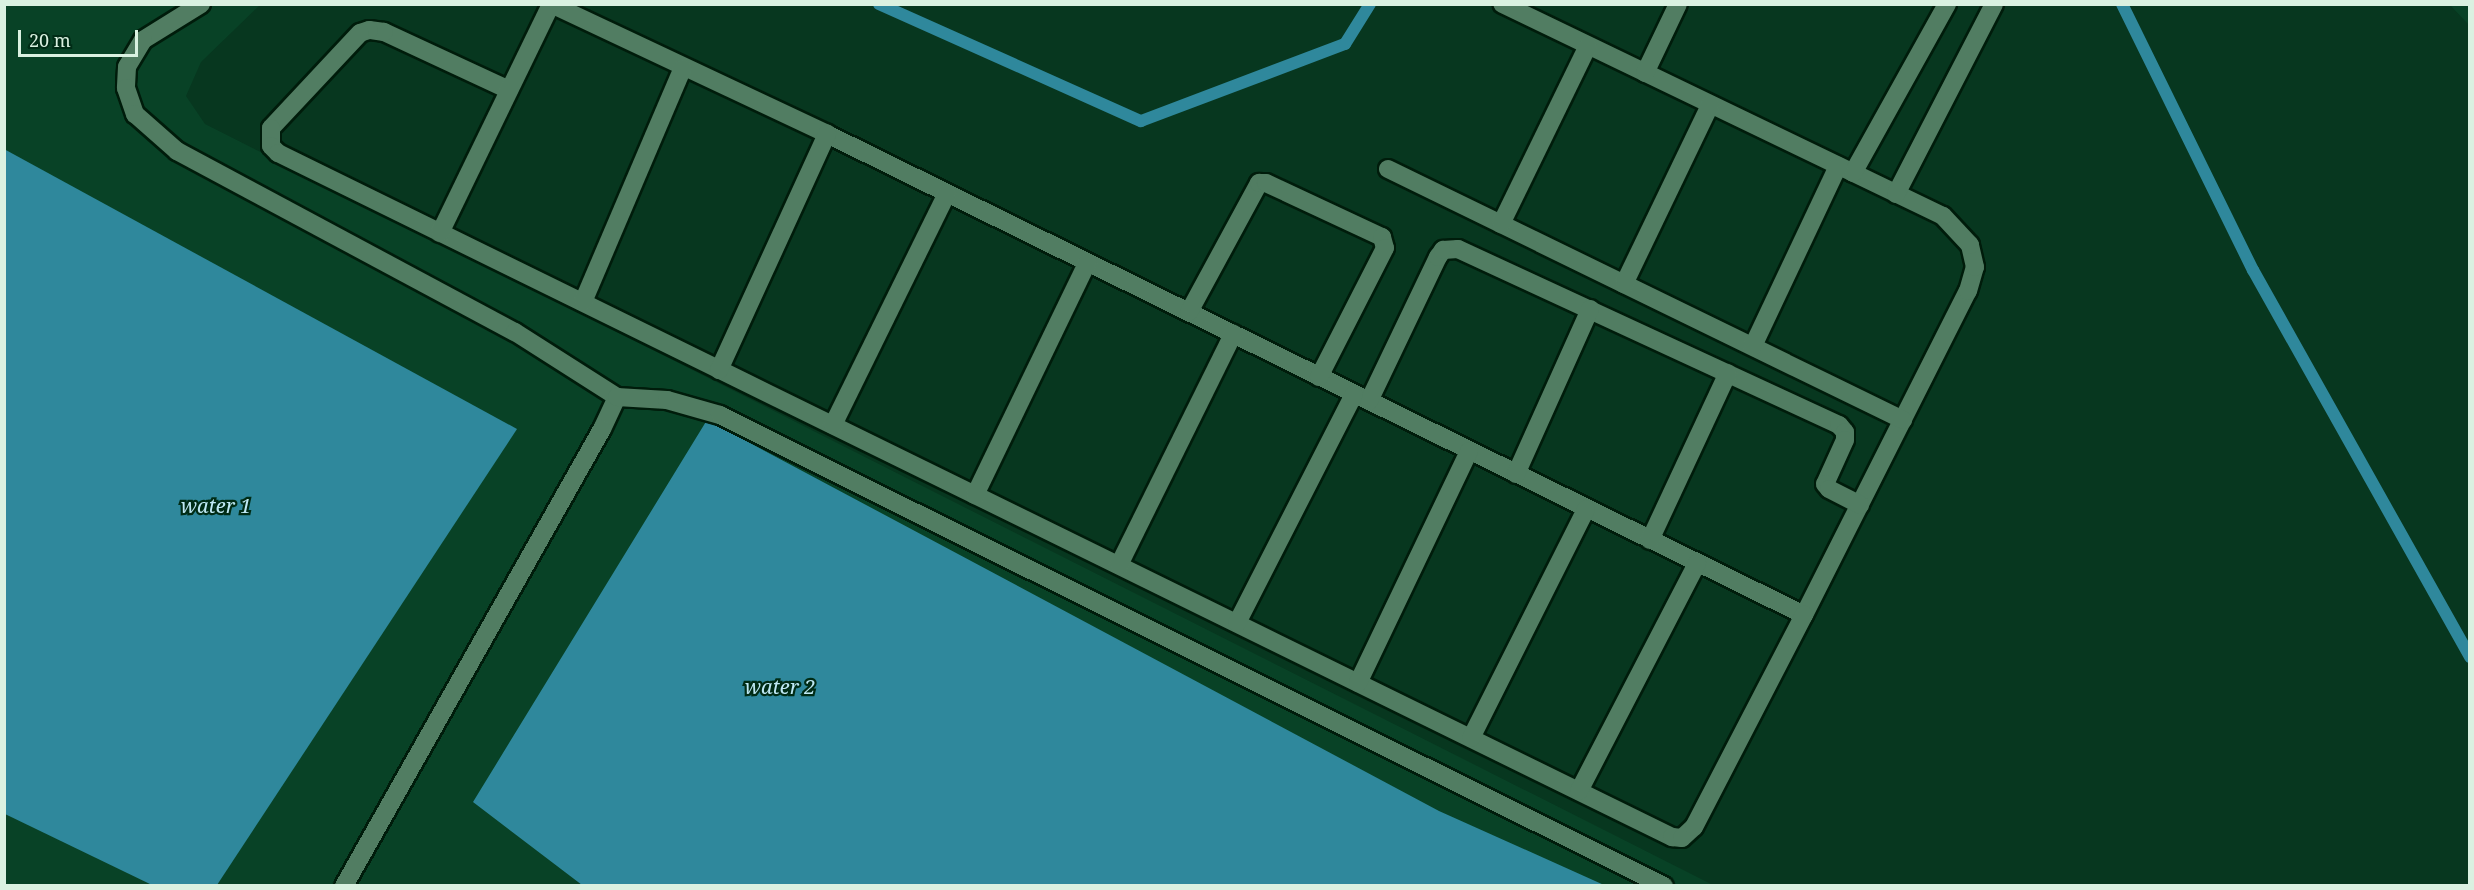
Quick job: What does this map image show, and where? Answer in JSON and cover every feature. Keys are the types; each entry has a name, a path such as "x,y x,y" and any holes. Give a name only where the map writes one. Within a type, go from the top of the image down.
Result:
{"street":[{"path":"201,4 143,40 128,67 126,88 135,114 177,151 515,332 617,397 667,400 720,415 1664,885"},
{"path":"440,233 551,4 827,134 1804,615"},
{"path":"509,90 384,32 369,30 360,33 271,128 271,146 278,153 440,233 1672,837 1682,838 1689,834 1804,615 1968,291 1975,267 1970,245 1943,216 1502,4"},
{"path":"1645,73 1678,4"},
{"path":"1896,194 1994,4"},
{"path":"1753,346 1845,170 1941,7"},
{"path":"1501,224 1588,46"},
{"path":"583,302 684,68"},
{"path":"1624,284 1710,105"},
{"path":"719,369 827,134"},
{"path":"1388,169 1903,420"},
{"path":"1189,312 1258,183 1266,183 1382,237 1385,248 1319,377"},
{"path":"833,425 947,194"},
{"path":"1237,623 1443,250 1458,249 1839,425 1845,432 1845,440 1825,484 1829,489 1860,505"},
{"path":"975,495 1087,263"},
{"path":"1516,474 1590,309"},
{"path":"1119,565 1233,334"},
{"path":"1650,540 1728,373"},
{"path":"345,885 602,429 617,397"},
{"path":"1358,683 1469,451"},
{"path":"1471,738 1586,508"},
{"path":"1579,791 1697,563"}],"shaded area":[{"path":"5,4 260,5 201,62 186,96 205,124 1713,885 5,886"},
{"path":"2450,5 2469,5 2469,25"}],"water":[{"name":"water 1","path":"4,149 517,429 217,885 152,885 5,814"},
{"name":"water 2","path":"707,420 1439,811 1604,885 582,885 473,802"}],"waterway":[{"path":"879,4 1141,121 1345,44 1370,4"},
{"path":"2122,4 2253,270 2470,657"}]}
